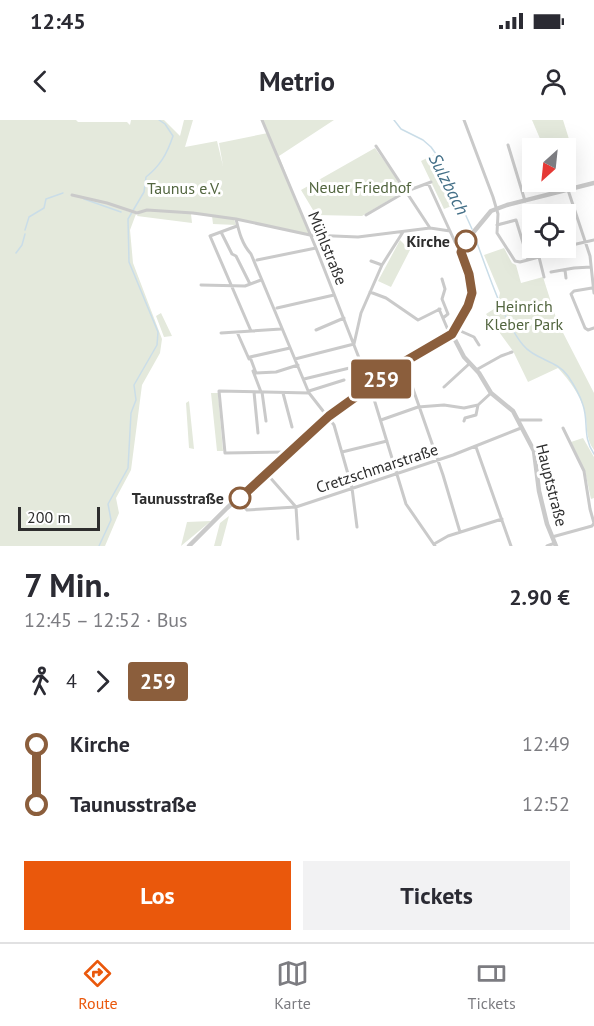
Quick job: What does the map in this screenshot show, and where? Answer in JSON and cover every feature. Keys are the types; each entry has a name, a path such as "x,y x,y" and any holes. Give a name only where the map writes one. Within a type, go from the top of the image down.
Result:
{"street":[{"name":"Mühlstraße","path":"262,120 316,248 370,386 406,504 435,545"},
{"path":"464,120 496,208 497,234 513,259 520,262 539,257 544,277"},
{"path":"376,146 430,228"},
{"path":"508,146 525,201"},
{"path":"189,546 329,416 404,362 454,331 468,306 472,293 462,248 455,242 429,182 406,191 366,215"},
{"path":"576,188 594,183"},
{"path":"462,248 487,215 496,208 560,192"},
{"path":"569,192 587,242 594,293"},
{"path":"72,195 135,213 147,210 236,219 310,235 357,237 430,228 450,231"},
{"path":"236,219 237,226 309,392 329,416 352,488 357,527"},
{"path":"497,225 516,220 528,259"},
{"path":"237,226 210,236 251,331"},
{"path":"295,359 354,344 361,313 370,292 382,265 404,231"},
{"path":"221,232 250,284"},
{"path":"576,244 594,240"},
{"path":"257,260 316,248"},
{"path":"371,261 382,265"},
{"path":"551,272 591,267"},
{"path":"565,270 566,278"},
{"path":"442,279 445,289 442,299 448,314 443,318"},
{"path":"201,285 245,286 261,280"},
{"path":"593,288 574,291 571,294 578,306 585,328 588,330 594,328"},
{"path":"370,292 386,298 418,320 439,308 448,330 474,337 479,345"},
{"path":"277,308 334,295"},
{"path":"316,330 344,318"},
{"path":"221,333 282,329"},
{"name":"Hauptstraße","path":"454,331 462,355 476,370 491,393 511,409 534,451 538,491 555,544"},
{"path":"237,332 262,392 266,421"},
{"path":"290,348 249,357 256,373 276,372 298,365"},
{"path":"476,370 512,352"},
{"path":"404,362 460,532"},
{"path":"444,387 469,364"},
{"path":"304,379 362,365"},
{"path":"289,453 225,453 219,391 309,392 344,380"},
{"path":"254,392 258,433"},
{"path":"283,393 292,428"},
{"path":"381,420 418,407 444,405 464,408 478,405 491,393"},
{"path":"465,421 465,418 476,415 478,405"},
{"path":"518,420 540,420"},
{"name":"Cretzschmarstraße","path":"238,500 247,510 296,507 476,447 522,427"},
{"path":"552,537 592,526 594,523 584,471 564,428"},
{"path":"342,452 387,441"},
{"path":"476,447 511,546"},
{"path":"267,474 296,507 298,539"},
{"path":"435,545 448,536 502,519"},
{"path":"547,546 555,544"}],"green space":[{"name":"Taunus e.V.","path":"0,120 76,120 78,122 127,122 130,125 131,120 164,120 180,136 184,120 193,120 185,147 217,141 223,166 219,143 268,133 262,120 334,120 279,156 310,235 234,219 236,225 213,224 212,216 191,214 192,223 137,216 139,212 124,210 136,214 130,230 133,263 162,339 160,353 142,385 131,470 116,498 119,513 105,546 0,546"},
{"path":"532,120 563,120 569,138 540,138"},
{"name":"Neuer Friedhof","path":"375,148 403,187 401,193 362,216 316,215 301,190"},
{"path":"435,154 457,204 444,209 421,161"},
{"path":"400,240 410,250 391,287 378,281"},
{"name":"Heinrich Kleber Park","path":"504,248 512,263 516,265 521,283 543,277 557,321 594,393 594,450 588,436 583,407 566,378 558,368 528,382 513,351 486,314 497,307 500,293 484,255"},
{"path":"161,313 172,336 164,337 156,316"},
{"path":"211,393 218,393 223,451 217,451"},
{"path":"189,401 194,449 189,448 186,403"},
{"path":"583,438 594,457 594,498 591,499 585,471 571,442"},
{"path":"229,516 221,546 214,546 220,523"},
{"path":"211,521 181,546 187,522"}],"waterway":[{"path":"99,546 111,520 108,504 128,468 131,413 136,400 134,385 157,345 158,332 129,262 128,219 144,192 146,177 162,159 173,136 165,124 159,120"},
{"name":"Sulzbach","path":"394,120 401,129 423,140 431,147 441,161 472,229"},
{"path":"25,230 29,217 44,208 46,199 63,193"},
{"path":"84,199 121,212"},
{"path":"16,253 22,245 25,234"},
{"name":"Sulzbach","path":"474,235 496,293 516,335 528,350 563,371 577,390 585,412 588,441 594,454"}],"bus line":[{"name":"259","path":"240,498 329,416 404,362 452,334 470,303 472,293 469,274 461,252 466,241"}],"place":[{"name":"Kirche","path":"466,241"},
{"name":"Taunusstraße","path":"240,498"}]}
